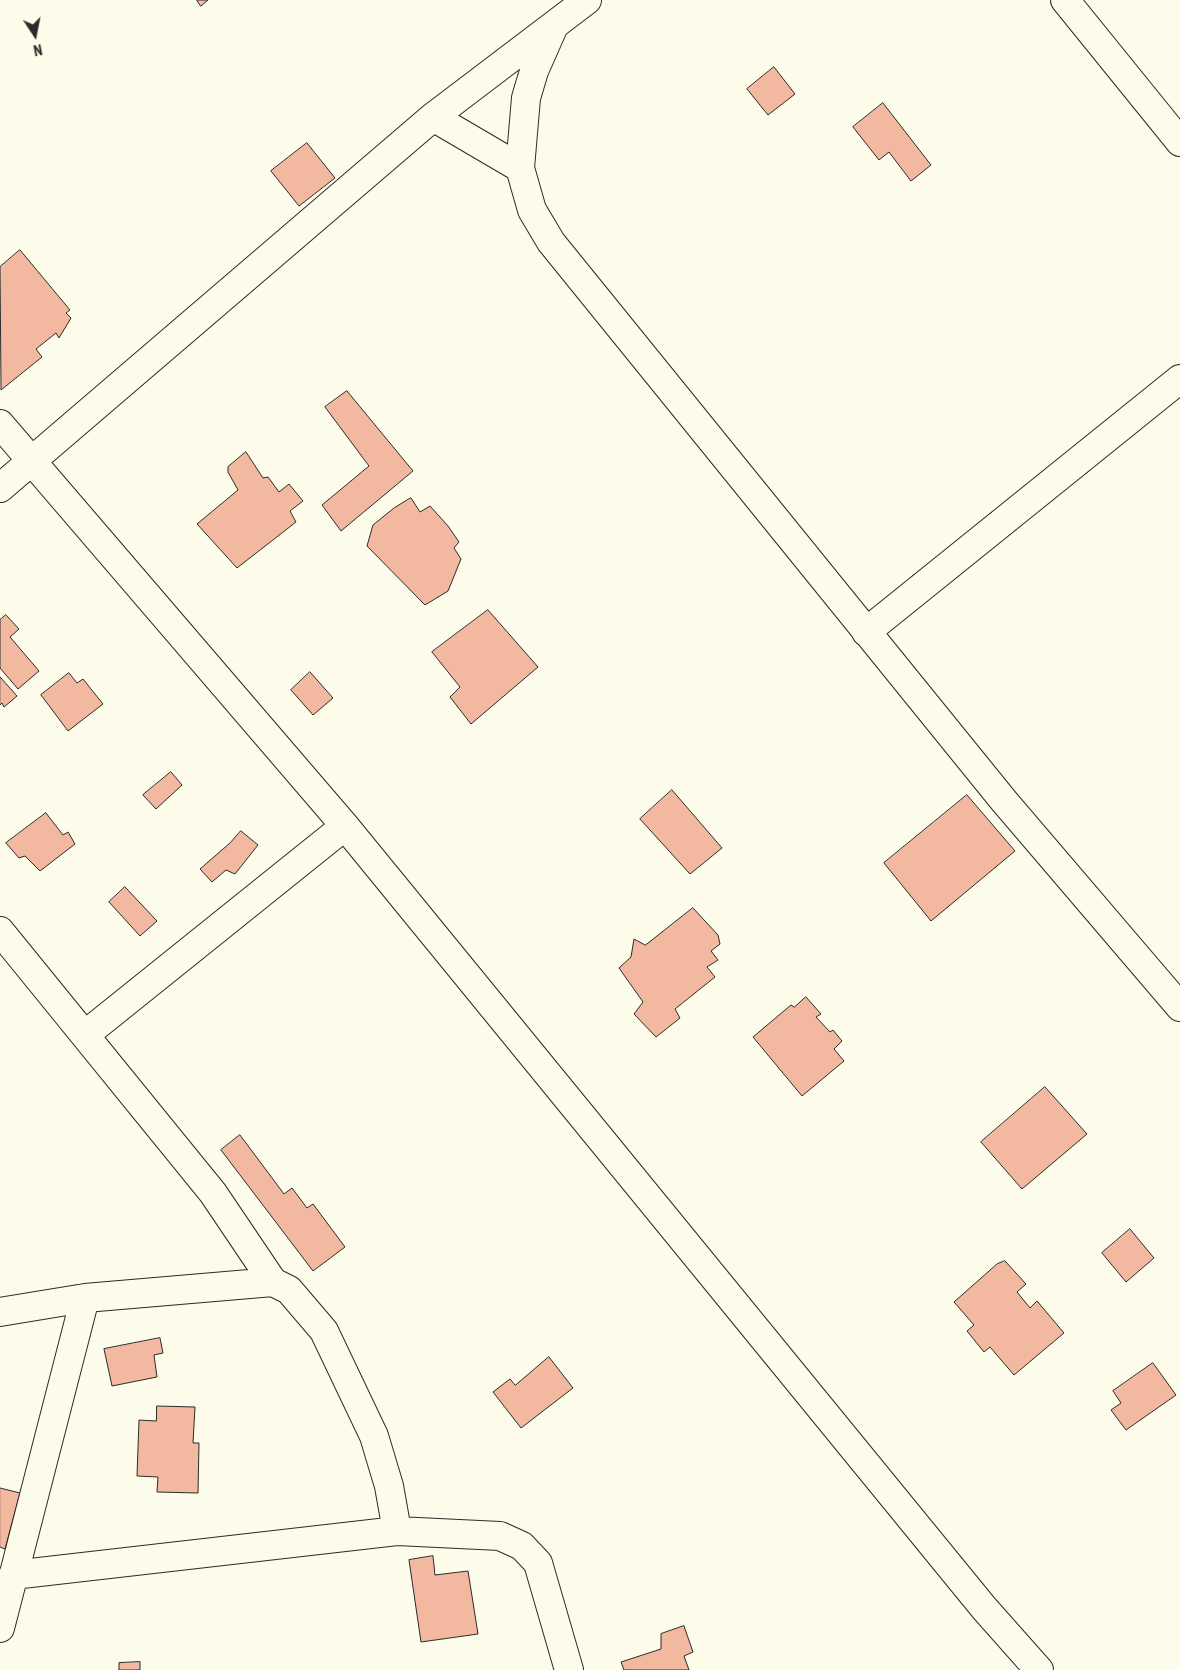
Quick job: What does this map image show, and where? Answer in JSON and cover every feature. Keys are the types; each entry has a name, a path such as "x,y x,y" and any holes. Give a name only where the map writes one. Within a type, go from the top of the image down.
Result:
{"street":[{"path":"0,488 433,117 553,28 587,0"},
{"path":"1065,0 1180,142"},
{"path":"553,28 534,71 526,98 520,168 532,210 551,242 1004,801 1180,1007"},
{"path":"433,117 520,168"},
{"path":"866,632 1180,379"},
{"path":"0,424 345,826 984,1608 1039,1670"},
{"path":"86,1034 345,826"},
{"path":"0,930 213,1193 273,1282 289,1290 324,1331 346,1373 374,1436 389,1486 396,1531"},
{"path":"0,1312 85,1298 273,1282"},
{"path":"0,1628 85,1298"},
{"path":"13,1574 396,1531 500,1536 522,1546 538,1563 569,1670"}],"building":[{"path":"197,0 208,0 201,6"},
{"path":"774,67 795,94 768,115 747,89"},
{"path":"883,103 931,165 911,181 889,152 879,160 853,127"},
{"path":"307,143 335,178 299,206 271,171"},
{"path":"20,250 70,310 66,313 71,318 59,338 56,333 36,349 42,357 1,390 0,267"},
{"path":"347,391 413,471 341,531 322,505 369,466 325,407"},
{"path":"246,452 263,478 268,477 279,492 289,484 303,501 290,511 296,522 237,568 197,524 238,490 228,472 228,467"},
{"path":"411,498 420,512 430,506 459,542 454,548 461,559 448,591 425,605 367,546 373,525 394,508"},
{"path":"488,610 538,667 471,724 450,697 460,687 432,652"},
{"path":"6,615 19,629 10,637 39,671 18,689 0,668 0,620"},
{"path":"310,672 333,698 313,715 291,690"},
{"path":"69,673 77,683 83,679 103,704 68,731 41,695"},
{"path":"0,677 17,696 4,707 2,703 0,705"},
{"path":"171,772 182,785 156,809 143,795"},
{"path":"672,790 722,848 690,874 640,819"},
{"path":"967,795 1015,851 931,921 884,863"},
{"path":"46,813 63,835 68,832 75,844 40,871 25,856 19,858 6,843"},
{"path":"241,831 258,845 235,874 226,870 212,882 200,869"},
{"path":"125,887 157,921 140,936 109,902"},
{"path":"693,908 718,935 720,944 711,951 718,960 707,967 715,977 675,1009 680,1018 656,1037 634,1014 643,1002 619,968 631,957 634,939 645,945"},
{"path":"806,997 821,1014 816,1017 830,1032 833,1030 842,1041 834,1049 844,1061 802,1096 753,1037 791,1005 794,1007"},
{"path":"1045,1087 1087,1134 1022,1189 981,1142"},
{"path":"240,1135 284,1194 292,1188 307,1208 313,1204 345,1247 313,1271 221,1150"},
{"path":"1130,1229 1154,1258 1126,1282 1102,1253"},
{"path":"1005,1261 1026,1284 1017,1292 1030,1308 1037,1301 1064,1333 1014,1375 990,1347 984,1352 967,1331 974,1325 954,1302 997,1264"},
{"path":"160,1338 163,1353 154,1355 157,1377 112,1386 104,1349"},
{"path":"549,1357 573,1388 521,1428 493,1392 510,1379 515,1385"},
{"path":"1153,1363 1176,1395 1126,1430 1111,1410 1121,1403 1113,1391"},
{"path":"157,1406 195,1407 193,1443 199,1443 198,1493 157,1492 158,1477 137,1476 139,1420 156,1421"},
{"path":"0,1488 20,1493 5,1549 0,1547"},
{"path":"433,1556 435,1575 468,1571 478,1634 421,1642 409,1560"},
{"path":"684,1626 693,1652 684,1656 689,1670 624,1670 621,1662 661,1649 661,1634"},
{"path":"140,1662 140,1670 119,1670 119,1663"}]}
